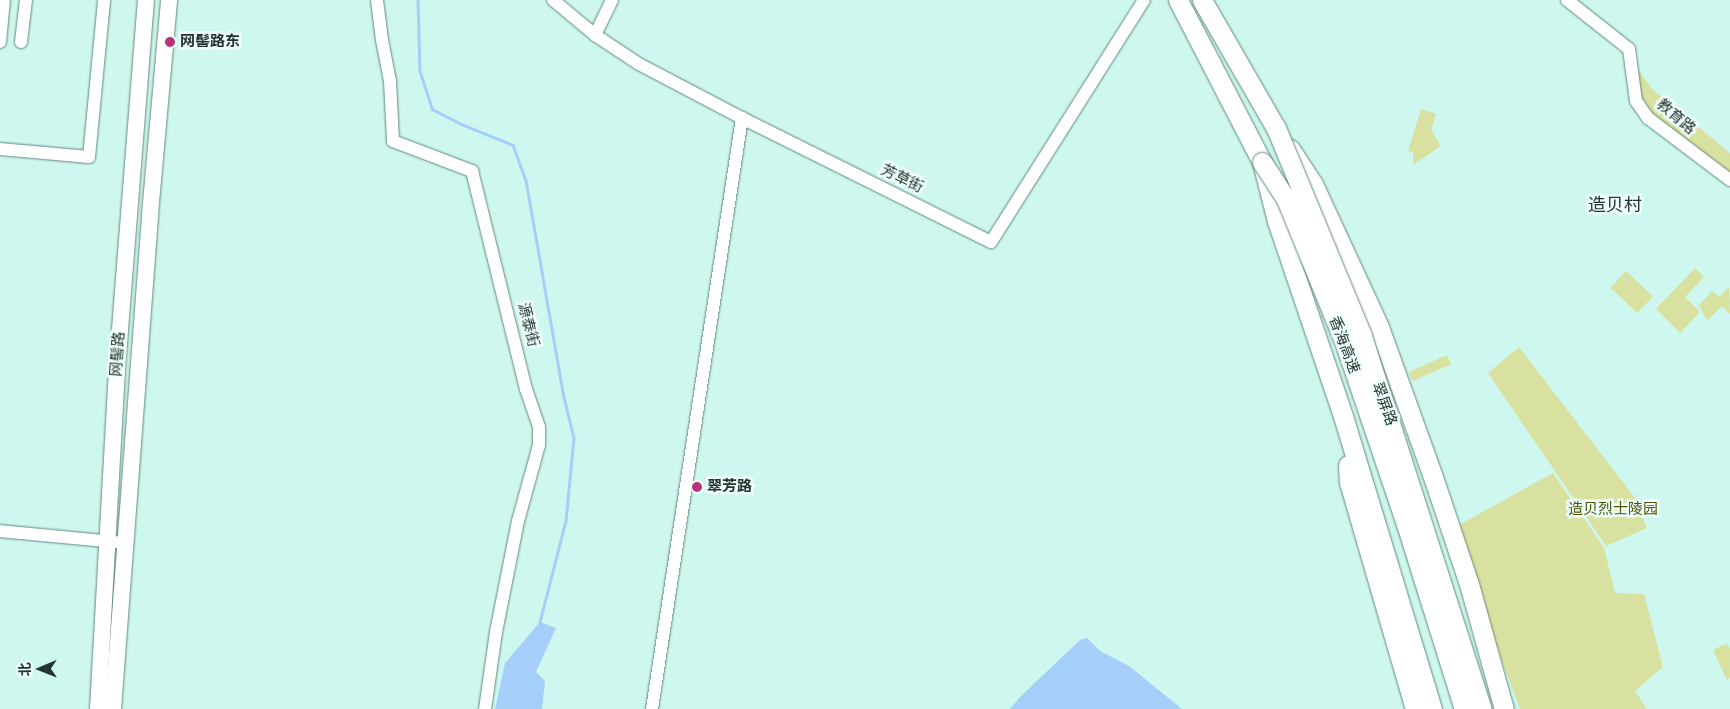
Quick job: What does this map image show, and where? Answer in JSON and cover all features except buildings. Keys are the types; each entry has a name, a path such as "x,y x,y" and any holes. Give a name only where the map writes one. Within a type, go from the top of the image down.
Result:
{"highway":[{"name":"香海高速","path":"1178,0 1262,162 1286,199 1347,350 1406,524 1464,709"},
{"name":"香海高速","path":"1204,0 1276,128 1362,336 1484,709"},
{"path":"1276,128 1313,184 1379,327 1463,566 1504,709"},
{"path":"1262,162 1277,220 1343,416 1432,709"},
{"path":"1343,416 1349,482 1415,709"}],"main road":[{"name":"网髻路","path":"98,709 128,212 146,0"},
{"path":"113,709 150,214 169,0"},
{"name":"翠屏路","path":"1187,0 1257,143 1361,406 1424,590 1457,709"},
{"name":"翠屏路","path":"1204,0 1268,123 1313,223 1346,306 1382,398 1431,537 1484,709"}],"street":[{"path":"0,42 4,0"},
{"path":"21,42 26,0"},
{"path":"0,149 89,157 104,0"},
{"name":"源泰街","path":"377,0 390,82 393,141 472,172 526,389 539,427 539,446 518,521 496,632 485,709"},
{"name":"芳草街","path":"552,0 594,35 639,64 742,118 991,242 1144,0"},
{"path":"594,35 612,0"},
{"name":"教育路","path":"1567,0 1629,49 1636,101 1648,118 1730,180"},
{"path":"652,709 742,118"},
{"path":"0,531 107,543 125,543"}],"green space":[{"path":"1634,64 1652,89 1730,153 1730,177 1650,116 1640,101"},
{"path":"1421,109 1436,114 1431,130 1441,146 1413,165 1413,152 1408,151"},
{"path":"1695,268 1704,277 1685,297 1700,312 1680,333 1656,309"},
{"path":"1626,271 1653,296 1637,313 1610,288"},
{"path":"1729,287 1730,314 1722,306 1707,321 1699,305 1712,291 1719,297"},
{"name":"造贝烈士陵园","path":"1519,347 1635,498 1647,528 1606,546 1488,373"},
{"path":"1447,355 1451,364 1413,381 1409,372"},
{"path":"1553,473 1604,548 1615,593 1644,594 1663,667 1635,691 1647,709 1520,709 1452,529"},
{"path":"1727,643 1730,649 1730,678 1727,680 1713,650"}],"water":[{"path":"540,622 556,628 536,672 545,681 542,709 495,709 505,663"},
{"path":"1087,638 1100,651 1129,666 1182,709 1010,709 1020,697 1080,640"}],"waterway":[{"path":"418,0 420,71 432,109 461,124 513,145 526,180 563,393 574,438 566,521 540,622"}],"place":[{"name":"网髻路东","path":"170,42"},
{"name":"翠芳路","path":"697,487"}],"district":[{"name":"造贝村","path":"1615,205"}]}
